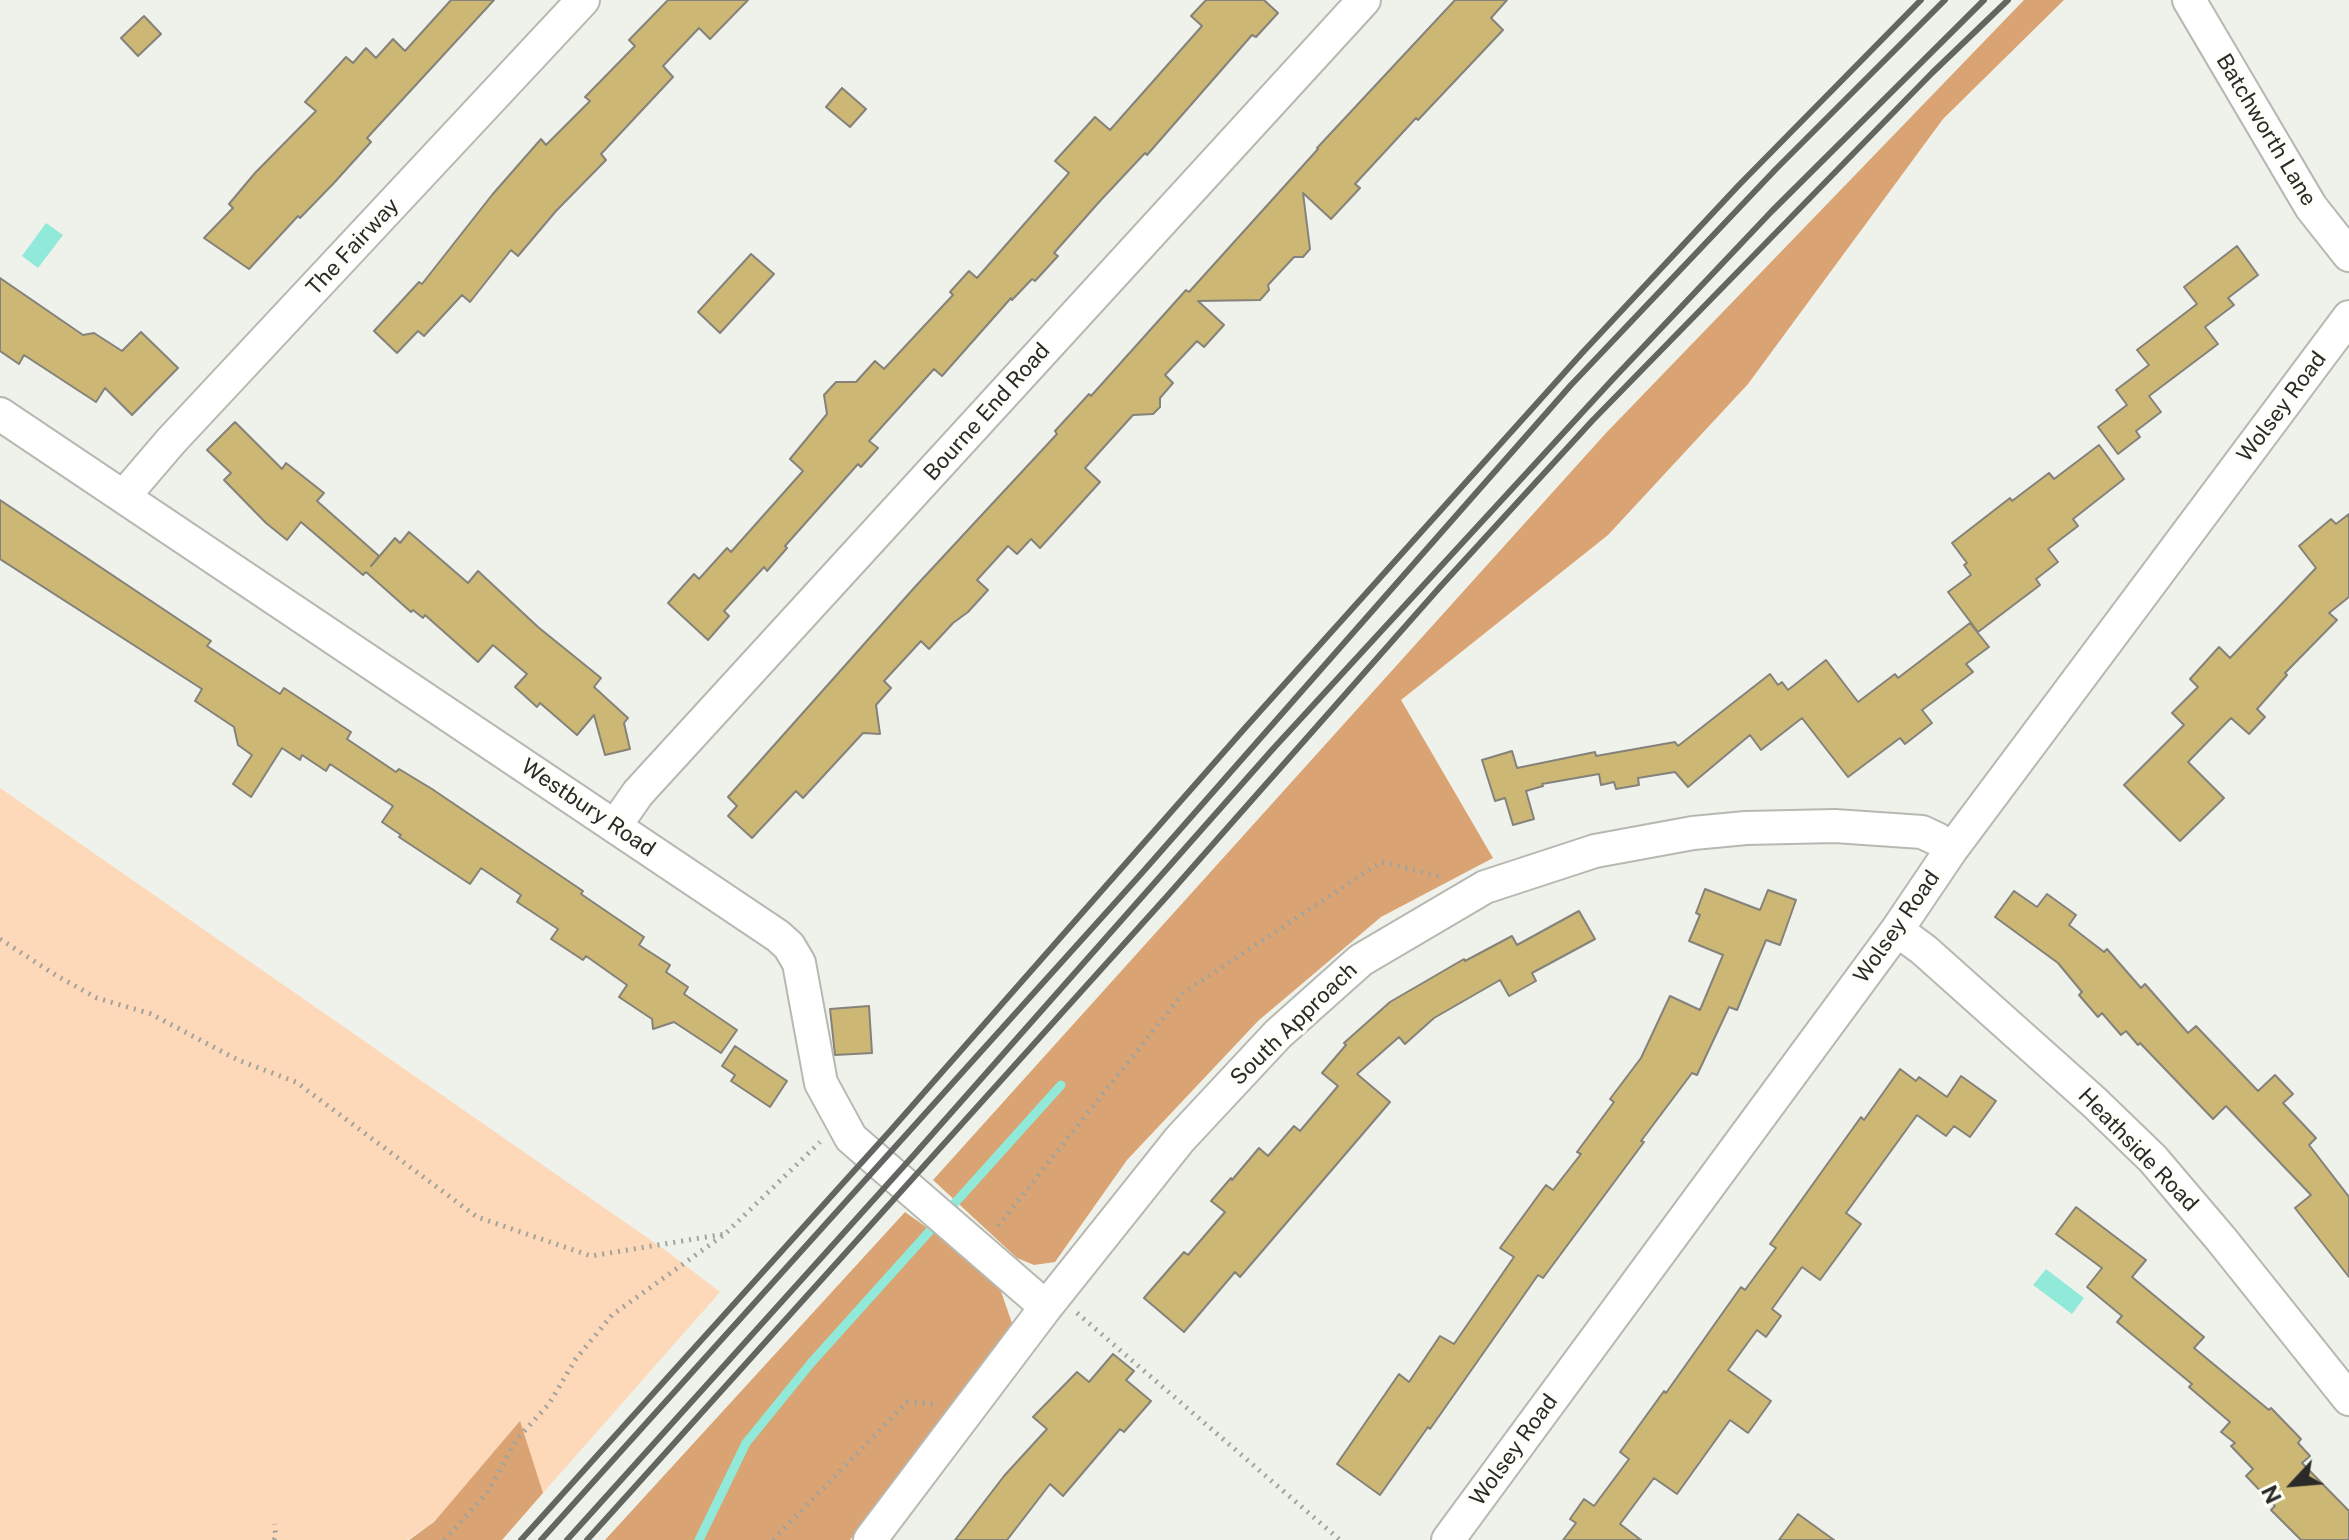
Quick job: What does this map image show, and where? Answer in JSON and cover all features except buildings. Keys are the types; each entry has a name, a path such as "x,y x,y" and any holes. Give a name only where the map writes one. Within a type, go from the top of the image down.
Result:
{"street":[{"name":"The Fairway","path":"124,496 171,441 583,0"},
{"name":"Bourne End Road","path":"615,826 638,793 1364,0"},
{"name":"Batchworth Lane","path":"2189,0 2311,207 2349,255"},
{"name":"Wolsey Road","path":"1448,1540 1897,930 1951,850 2349,317"},
{"name":"Westbury Road","path":"0,414 778,936 789,946 804,981 821,1083 851,1138 1046,1307"},
{"name":"South Approach","path":"870,1540 1046,1307 1180,1139 1278,1034 1361,960 1485,887 1595,851 1693,833 1835,826 1922,832 1951,850"},
{"name":"Heathside Road","path":"1897,930 1924,950 2094,1102 2153,1159 2349,1399"}],"path":[{"path":"980,1249 1183,993 1381,862 1485,887"},
{"path":"0,939 97,998 151,1014 238,1060 296,1082 477,1217 591,1256 725,1234"},
{"path":"444,1540 487,1493 517,1439 549,1404 575,1360 612,1315 725,1234 841,1122"},
{"path":"1046,1307 1074,1310 1340,1540"},
{"path":"773,1540 907,1402 972,1407"},
{"path":"274,1524 274,1540"}],"shaded area":[{"path":"2024,0 2064,0 1943,119 1748,384 1608,535 1401,700 1493,858 1381,917 1258,1021 1127,1160 1055,1262 1034,1265 1017,1258 933,1180 1606,433"},
{"path":"0,788 665,1250 720,1292 543,1493 489,1458 434,1522 407,1540 0,1540"},
{"path":"905,1212 996,1277 1013,1326 850,1540 605,1540"},
{"path":"520,1421 543,1493 502,1540 409,1540 434,1522"}],"water":[{"path":"46,223 63,235 38,268 22,256"},
{"path":"2046,1269 2084,1298 2072,1314 2033,1285"}],"waterway":[{"path":"699,1540 746,1443 811,1363 1061,1085"}],"railway":[{"path":"521,1540 891,1130 1245,728 1583,352 1739,185 1921,0"},
{"path":"541,1540 1141,874 1571,385 1776,169 1945,0"},
{"path":"567,1540 913,1156 1272,750 1613,379 1772,211 1984,0"},
{"path":"587,1540 1592,421 1932,73 2008,0"}]}
